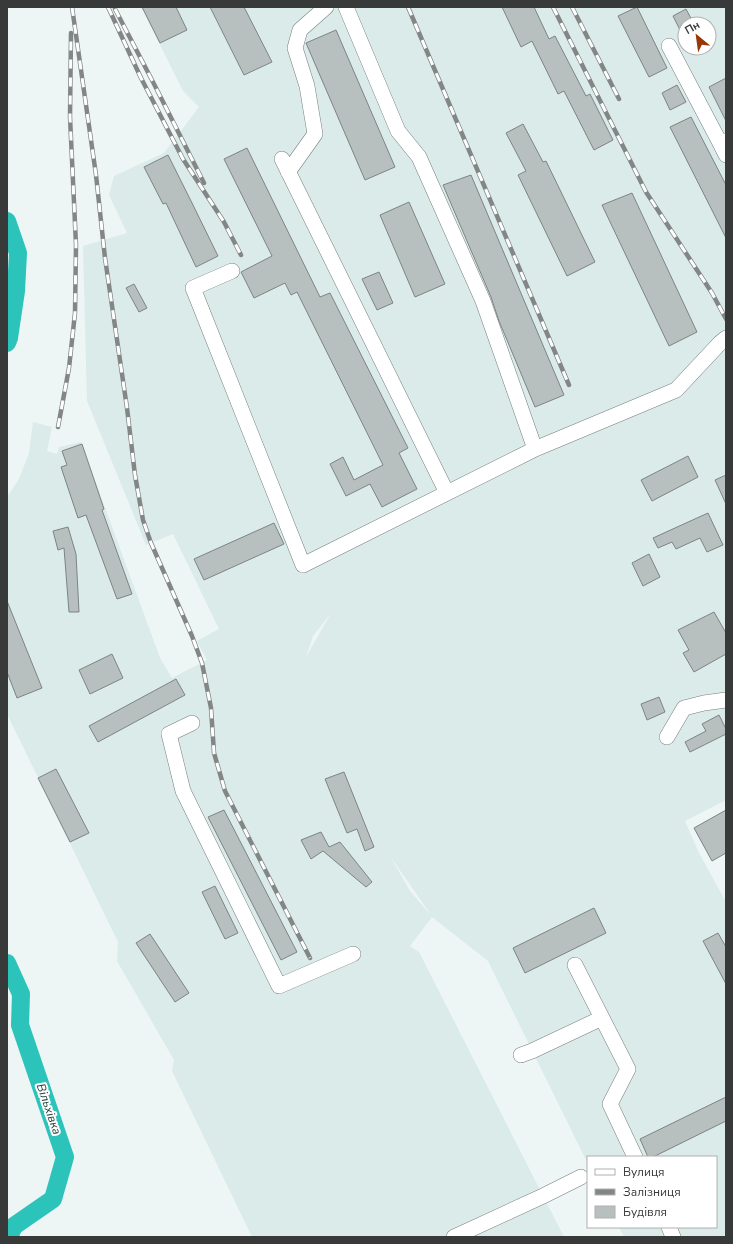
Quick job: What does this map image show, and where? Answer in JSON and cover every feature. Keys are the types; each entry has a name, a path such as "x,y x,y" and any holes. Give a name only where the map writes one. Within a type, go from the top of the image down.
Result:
{"lane":[{"path":"326,7 300,30 295,48 307,86 315,134 285,166 447,493"},
{"path":"346,7 398,131 420,157 483,301 535,449"},
{"path":"669,46 722,141 726,155"},
{"path":"232,271 193,288 303,565 535,449 676,390 726,338"},
{"path":"667,737 684,708 726,700"},
{"path":"192,723 169,734 183,791 279,986 353,954"},
{"path":"575,965 628,1069 610,1104 635,1156"},
{"path":"521,1055 602,1018"},
{"path":"454,1237 581,1177"},
{"path":"668,1228 673,1237"}],"shaded area":[{"path":"141,7 726,7 726,800 685,821 699,853 725,900 726,899 726,1237 624,1237 620,1228 717,1228 717,1156 587,1156 587,1162 488,961 432,917 410,946 419,952 564,1237 252,1237 172,1071 174,1060 117,961 118,942 7,714 7,497 19,479 29,453 33,422 52,427 47,451 57,454 59,447 81,442 160,658 172,678 207,660 197,641 219,629 173,534 146,545 87,401 83,246 127,233 109,195 114,176 164,153 199,107 183,91","holes":["331,613 306,657 313,636","390,856 429,912 410,891"]}],"building":[{"path":"142,7 176,7 187,30 160,43"},
{"path":"210,7 244,7 272,62 244,75"},
{"path":"502,7 534,7 549,39 555,36 586,96 590,94 613,140 594,150 564,91 558,94 532,41 521,47"},
{"path":"637,7 667,68 649,77 618,16"},
{"path":"686,9 690,16 677,16 677,24 673,16"},
{"path":"336,30 395,167 365,180 306,43"},
{"path":"726,78 726,121 709,87"},
{"path":"677,85 686,102 670,110 662,93"},
{"path":"691,117 726,185 726,238 670,127"},
{"path":"523,124 543,162 546,161 595,262 567,276 518,175 526,171 506,133"},
{"path":"247,148 320,297 330,293 408,448 399,453 417,489 382,507 370,484 346,496 330,464 343,457 354,480 383,465 297,292 291,295 285,283 254,298 241,272 272,256 224,159"},
{"path":"168,155 218,256 196,267 166,203 163,204 144,167"},
{"path":"471,175 564,395 535,407 499,321 491,297 443,185"},
{"path":"632,193 697,332 669,346 602,205"},
{"path":"409,202 445,284 415,297 380,215"},
{"path":"379,272 393,303 377,310 362,279"},
{"path":"134,284 147,308 139,312 126,288"},
{"path":"82,444 104,509 102,510 132,594 117,599 86,515 78,518 61,467 67,465 62,451"},
{"path":"688,456 698,477 652,501 641,480"},
{"path":"726,475 726,504 715,480"},
{"path":"708,513 723,545 707,552 700,538 676,549 672,542 658,548 653,538"},
{"path":"274,523 284,544 204,580 194,559"},
{"path":"68,527 76,554 79,612 69,612 64,548 58,550 53,531"},
{"path":"649,554 660,577 643,586 632,563"},
{"path":"7,601 42,688 17,698 7,672"},
{"path":"714,612 726,633 726,654 694,672 683,653 689,650 678,630"},
{"path":"112,654 123,678 90,694 79,670"},
{"path":"176,679 185,695 98,742 89,726"},
{"path":"659,697 665,712 647,720 641,704"},
{"path":"719,715 726,729 726,734 690,752 685,742 706,731 702,724"},
{"path":"56,769 89,833 70,842 38,778"},
{"path":"344,772 374,847 365,851 357,829 347,833 325,779"},
{"path":"224,810 297,952 281,960 208,817"},
{"path":"726,810 726,853 712,861 694,828"},
{"path":"321,832 329,847 340,842 372,882 366,887 323,851 311,859 301,840"},
{"path":"215,886 238,933 225,939 202,892"},
{"path":"594,908 606,933 525,973 513,948"},
{"path":"718,933 726,947 726,984 703,941"},
{"path":"150,934 189,993 175,1002 136,943"},
{"path":"726,1097 726,1121 655,1156 648,1156 640,1139"}],"waterway":[{"name":"Вільхівка","path":"7,221 18,253 16,291 7,343"},
{"name":"Вільхівка","path":"7,963 21,994 20,1025 65,1157 53,1199 14,1226 9,1237"}],"railway":[{"path":"72,7 96,175 105,258 127,408 135,475 143,520 151,543 192,636 202,663 211,708 214,753 225,791 310,958"},
{"path":"108,7 141,78 183,159 224,222 241,255"},
{"path":"408,7 569,385"},
{"path":"553,7 646,192 712,293 726,319"},
{"path":"572,7 619,99"},
{"path":"115,9 204,183"},
{"path":"58,427 69,368 75,313 76,245 70,117 71,33"}]}
